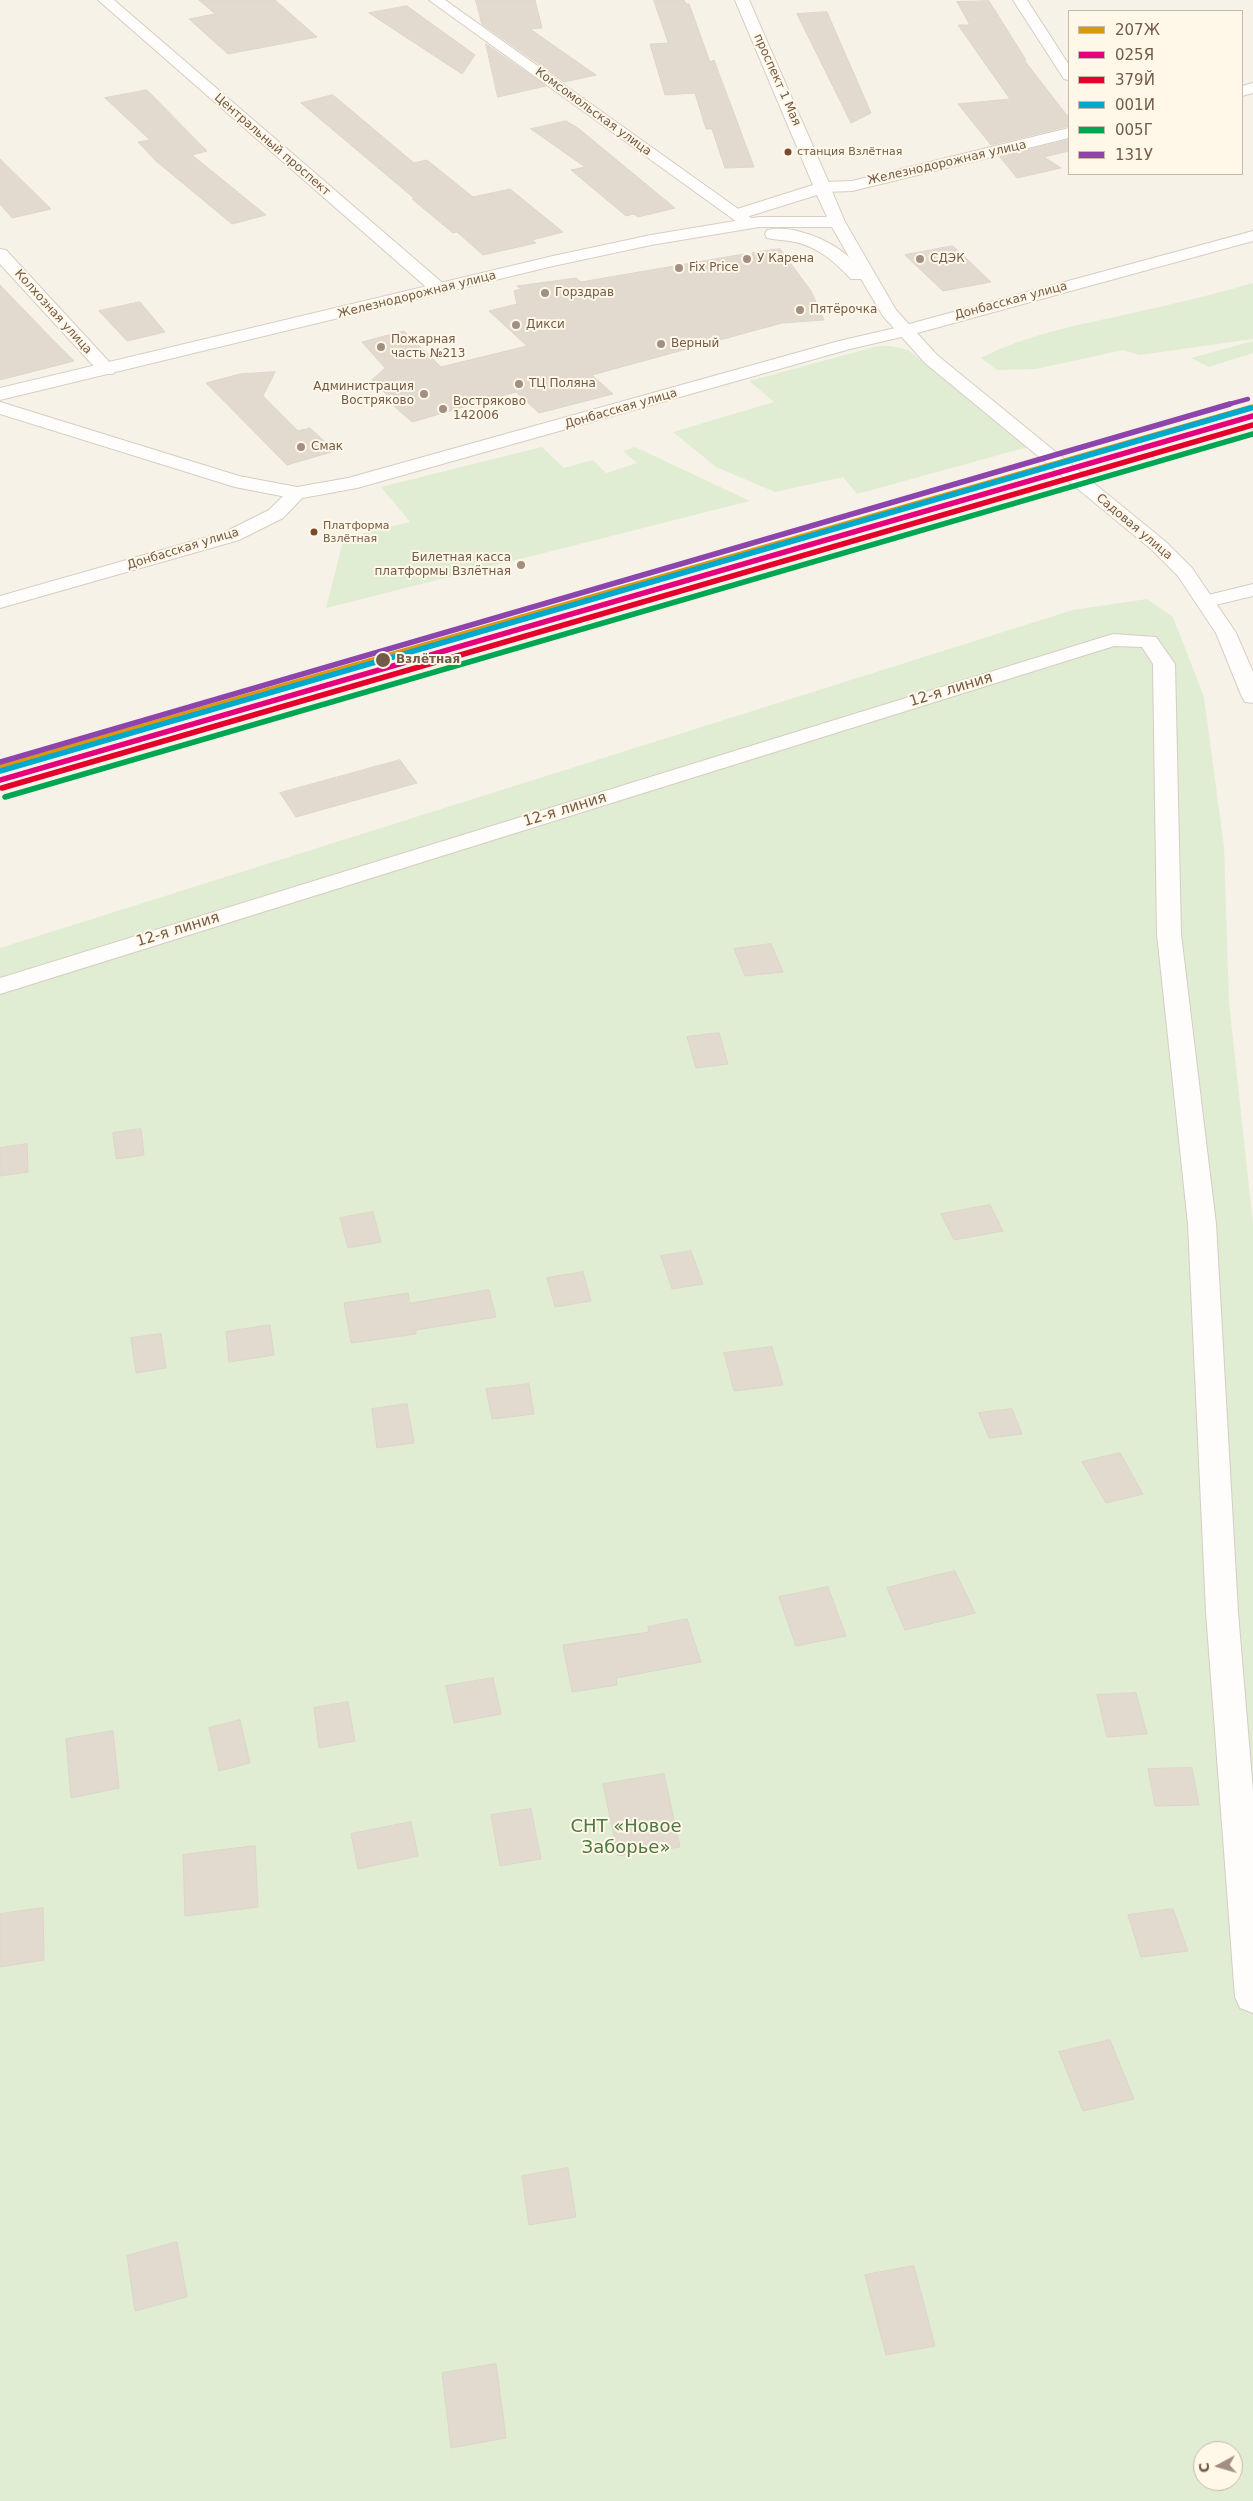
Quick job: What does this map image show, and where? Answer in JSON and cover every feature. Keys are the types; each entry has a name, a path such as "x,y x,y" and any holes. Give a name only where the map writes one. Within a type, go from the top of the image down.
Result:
{"street":[{"name":"Центральный проспект","path":"105,0 439,289"},
{"name":"Комсомольская улица","path":"436,0 454,7 743,219"},
{"name":"проспект 1 Мая","path":"742,0 824,187 837,222 889,312"},
{"path":"1020,0 1068,74"},
{"name":"Железнодорожная улица","path":"0,394 439,289 743,219 824,187 852,186 1068,134"},
{"name":"Железнодорожная улица","path":"743,219 837,222"},
{"path":"602,251 722,235 764,234 793,237 821,245 834,252 889,312"},
{"name":"Донбасская улица","path":"0,602 232,536 276,514 297,493 350,484 630,407 845,345 904,331 1253,236"},
{"name":"Колхозная улица","path":"0,254 106,370"},
{"name":"Садовая улица","path":"889,312 931,359 1009,425 1159,546 1185,572 1207,601 1226,633 1253,698"},
{"path":"0,408 235,481 297,493"},
{"path":"1207,601 1253,590"},
{"name":"12-я линия","path":"0,986 1103,643 1130,639 1149,641 1164,664 1169,934 1202,1224 1222,1612 1253,1997"}],"green space":[{"path":"1253,283 1253,339 1140,355 1123,350 1036,369 997,370 981,358 997,350 1048,333 1186,301"},
{"path":"1253,341 1253,353 1209,367 1191,358"},
{"path":"878,346 891,346 908,350 1028,447 857,494 843,477 775,492 716,467 673,432 774,402 749,381"},
{"path":"542,447 564,468 593,460 606,473 637,463 623,451 635,447 750,501 326,608 344,538 410,522 381,487"},
{"name":"СНТ «Новое Заборье»","path":"1147,599 1173,617 1204,697 1224,847 1229,1002 1253,1224 1253,2501 0,2501 0,948 1073,610"}],"building":[{"path":"199,0 275,0 317,37 228,54 189,19 215,14"},
{"path":"476,0 535,0 542,28 530,29 596,75 564,82 482,24"},
{"path":"654,0 684,0 686,4 689,4 710,62 714,60 754,167 725,168 712,129 706,129 695,93 665,95 650,44 668,43"},
{"path":"989,1 1026,60 1024,60 1068,117 1068,126 991,145 958,104 1010,99 958,25 970,25 957,2"},
{"path":"407,6 475,55 462,74 369,13"},
{"path":"827,12 871,113 851,123 797,14"},
{"path":"486,44 546,86 498,97"},
{"path":"147,90 207,151 192,155 266,215 232,224 156,161 138,142 150,140 105,98"},
{"path":"333,95 414,163 427,160 473,197 510,189 563,232 532,240 536,243 483,255 457,232 453,233 412,199 415,199 301,103"},
{"path":"566,121 578,128 675,208 638,217 634,214 626,216 571,170 585,167 531,129"},
{"path":"1068,140 1068,151 1044,157 1061,168 1017,178 1000,157"},
{"path":"0,159 51,209 12,218 0,204"},
{"path":"953,246 991,282 943,291 905,255"},
{"path":"780,249 811,291 824,320 782,323 592,375 613,394 539,413 516,392 412,422 386,399 390,398 372,380 385,368 362,342 404,331 441,367 527,346 489,311 517,304 514,291 521,289 517,286 576,278 581,282 744,254 755,262 752,253"},
{"path":"0,285 52,339 74,361 0,380"},
{"path":"140,302 165,332 127,341 99,311"},
{"path":"275,372 263,396 298,431 310,428 335,451 287,465 206,383 240,374"},
{"path":"400,760 417,783 296,817 280,793"},
{"path":"771,944 783,972 745,976 734,949"},
{"path":"719,1033 728,1064 696,1068 687,1037"},
{"path":"141,1129 144,1155 116,1159 113,1133"},
{"path":"27,1144 28,1172 0,1176 0,1148"},
{"path":"990,1205 1003,1231 954,1240 941,1214"},
{"path":"373,1212 381,1242 348,1248 340,1218"},
{"path":"691,1251 703,1284 672,1289 661,1256"},
{"path":"583,1272 591,1301 555,1307 547,1278"},
{"path":"489,1290 496,1317 416,1330 416,1334 351,1343 344,1303 408,1293 410,1303"},
{"path":"270,1325 274,1355 229,1362 226,1332"},
{"path":"161,1334 166,1368 136,1373 131,1338"},
{"path":"772,1347 783,1385 734,1391 724,1353"},
{"path":"529,1384 534,1414 492,1419 486,1389"},
{"path":"407,1404 414,1443 377,1448 372,1409"},
{"path":"1012,1409 1022,1434 989,1438 979,1413"},
{"path":"1120,1453 1143,1494 1106,1503 1082,1462"},
{"path":"955,1571 975,1613 905,1630 887,1588"},
{"path":"828,1587 846,1636 796,1646 779,1597"},
{"path":"687,1619 701,1662 616,1678 617,1685 572,1692 563,1645 649,1632 648,1627"},
{"path":"493,1678 501,1714 454,1723 446,1686"},
{"path":"1136,1693 1147,1734 1107,1737 1097,1695"},
{"path":"348,1702 355,1741 319,1748 314,1708"},
{"path":"240,1720 250,1763 219,1771 209,1728"},
{"path":"113,1731 119,1788 71,1798 66,1739"},
{"path":"1192,1768 1199,1805 1155,1806 1148,1769"},
{"path":"664,1774 680,1847 618,1856 603,1784"},
{"path":"531,1809 541,1859 500,1866 491,1815"},
{"path":"411,1822 418,1856 358,1869 351,1834"},
{"path":"255,1846 258,1907 185,1916 183,1855"},
{"path":"43,1908 44,1960 0,1967 0,1914"},
{"path":"1173,1909 1188,1951 1141,1957 1128,1915"},
{"path":"1110,2040 1134,2099 1083,2111 1059,2052"},
{"path":"568,2168 576,2217 529,2225 522,2176"},
{"path":"177,2242 187,2297 135,2311 127,2256"},
{"path":"914,2266 935,2346 886,2355 865,2275"},
{"path":"496,2364 506,2438 451,2448 442,2373"}],"transit line":[{"name":"131У","path":"0,762 1248,399"},
{"name":"207Ж","path":"0,767 1253,407"},
{"name":"001И","path":"0,771 1251,408"},
{"name":"025Я","path":"0,780 1253,416"},
{"name":"379Й","path":"2,788 1253,425"},
{"name":"005Г","path":"5,797 1253,434"}],"place":[{"name":"станция Взлётная","path":"788,152"},
{"name":"У Карена","path":"747,259"},
{"name":"СДЭК","path":"920,259"},
{"name":"Fix Price","path":"679,268"},
{"name":"Горздрав","path":"545,293"},
{"name":"Пятёрочка","path":"800,310"},
{"name":"Дикси","path":"516,325"},
{"name":"Верный","path":"661,344"},
{"name":"Пожарная часть №213","path":"381,347"},
{"name":"ТЦ Поляна","path":"519,384"},
{"name":"Администрация Востряково","path":"424,394"},
{"name":"Востряково 142006","path":"443,409"},
{"name":"Смак","path":"301,447"},
{"name":"Платформа Взлётная","path":"314,532"},
{"name":"Билетная касса платформы Взлётная","path":"521,565"},
{"name":"Взлётная","path":"383,660"}]}
